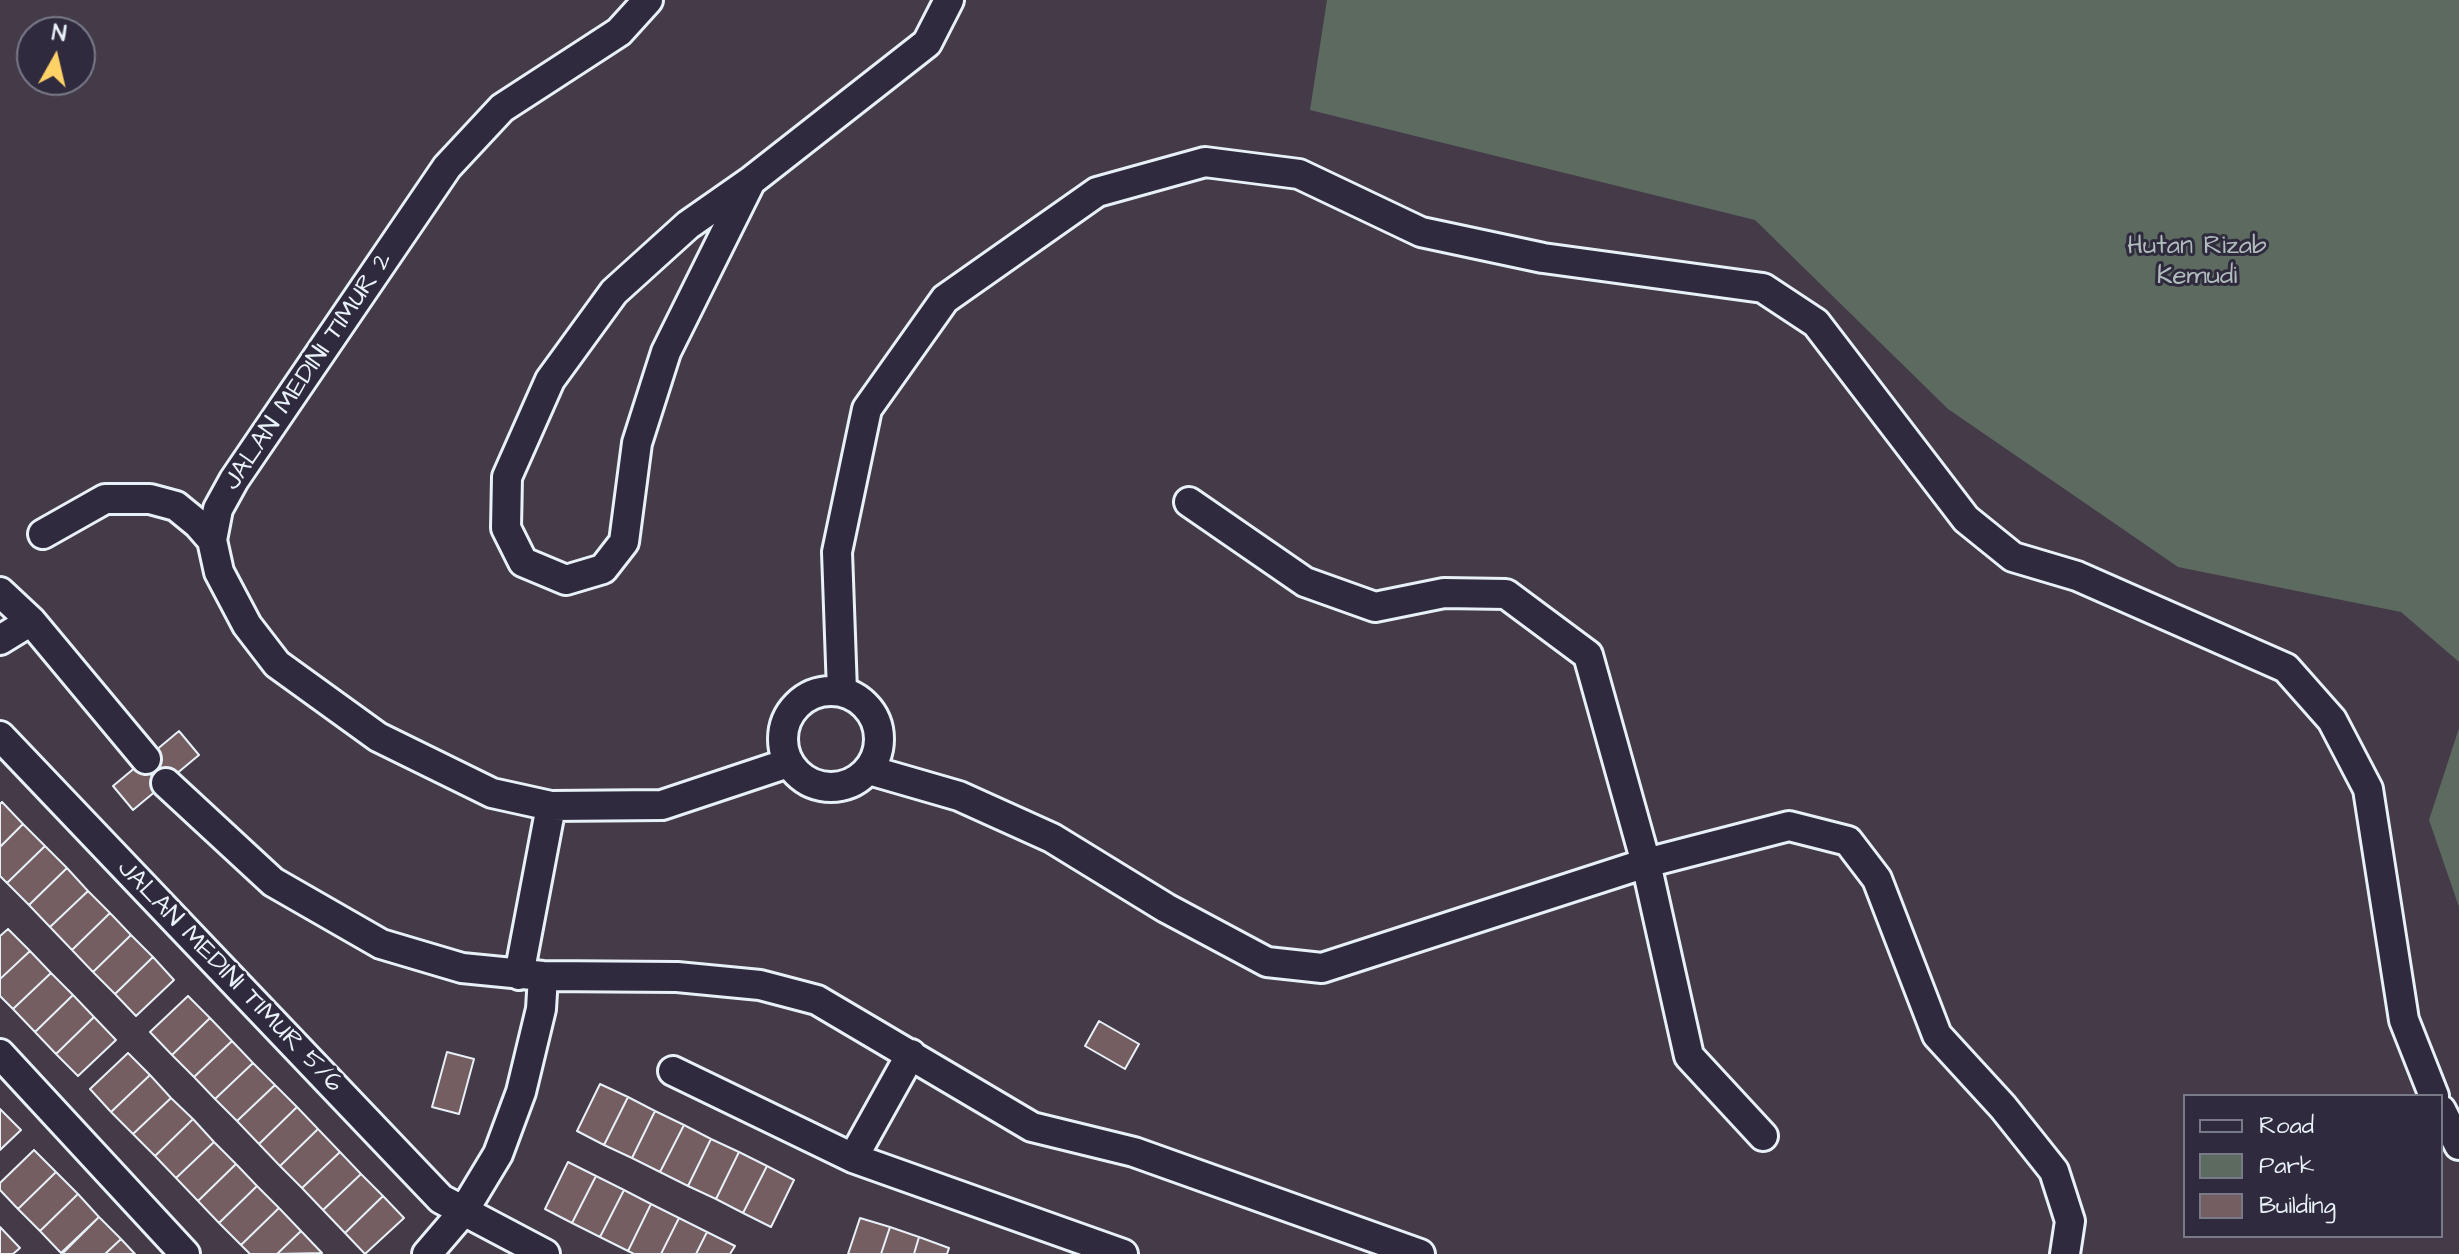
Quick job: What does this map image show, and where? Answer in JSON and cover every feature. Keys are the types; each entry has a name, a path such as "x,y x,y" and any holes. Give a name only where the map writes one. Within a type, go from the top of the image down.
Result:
{"street":[{"name":"JALAN MEDINI TIMUR 2","path":"648,0 619,32 502,108 447,167 234,480 218,509 212,540 219,572 240,612 277,664 378,737 492,793 551,806 662,805 788,763"},
{"path":"751,181 666,352 637,443 624,542 603,569 566,580 523,562 506,528 507,477 550,380 614,292 688,225 751,181 927,43 949,0"},
{"path":"842,691 837,552 867,409 945,299 1097,192 1205,162 1299,174 1421,232 1543,258 1763,288 1816,323 1966,519 2013,557 2077,576 2286,668 2332,720 2368,789 2404,1020 2433,1094"},
{"path":"43,534 105,499 150,499 176,506 212,540"},
{"path":"1189,502 1305,582 1375,607 1444,593 1506,594 1550,623 1588,655 1646,863 1689,1056 1763,1136"},
{"path":"0,592 31,621 146,759"},
{"path":"0,640 31,621"},
{"path":"823,691 842,691 860,700 876,723 878,752 869,770 850,784 827,787 805,780 788,763 782,736 791,710 805,697 823,691"},
{"name":"JALAN MEDINI TIMUR 5/6","path":"0,736 441,1199 545,1254"},
{"path":"869,770 959,796 1052,838 1166,908 1267,962 1322,968 1646,863 1789,826 1848,841 1877,879 1937,1035 2003,1107 2054,1171 2070,1221 2065,1254"},
{"path":"166,783 273,882 381,944 462,968 531,976 677,977 760,985 817,1000 1032,1127 1134,1152 1420,1254"},
{"path":"427,1254 463,1212 498,1154 521,1092 541,1009 531,976 551,806"},
{"path":"0,1054 185,1254"},
{"path":"853,1158 911,1054"},
{"path":"673,1071 853,1158 1123,1254"},
{"path":"2443,1114 2459,1145"}],"green space":[{"name":"Hutan Rizab Kemudi","path":"1327,0 2459,0 2459,662 2401,612 2178,567 1948,409 1755,220 1310,110"},
{"path":"2459,728 2459,907 2429,820"}],"building":[{"path":"179,731 199,755 133,810 113,786"},
{"path":"2,802 23,824 0,847 0,804"},
{"path":"23,824 45,846 7,883 0,876 0,847"},
{"path":"45,846 67,868 29,905 7,883"},
{"path":"67,868 88,891 50,927 29,905"},
{"path":"88,891 110,913 72,950 50,927"},
{"path":"110,913 131,935 93,972 72,950"},
{"path":"8,929 30,951 0,979 0,936"},
{"path":"131,935 153,957 115,994 93,972"},
{"path":"30,951 51,973 13,1009 0,996 0,979"},
{"path":"153,957 174,980 136,1016 115,994"},
{"path":"51,973 73,995 35,1032 13,1009"},
{"path":"73,995 94,1017 56,1054 35,1032"},
{"path":"188,996 210,1018 172,1055 150,1032"},
{"path":"94,1017 116,1040 78,1076 56,1054"},
{"path":"210,1018 232,1041 194,1077 172,1055"},
{"path":"1099,1021 1139,1044 1125,1069 1085,1046"},
{"path":"232,1041 253,1063 215,1099 194,1077"},
{"path":"447,1052 474,1059 459,1114 432,1107"},
{"path":"128,1053 150,1075 111,1112 90,1089"},
{"path":"253,1063 275,1085 237,1121 215,1099"},
{"path":"150,1075 171,1098 133,1134 111,1112"},
{"path":"600,1084 628,1097 604,1145 577,1131"},
{"path":"275,1085 297,1107 259,1144 237,1121"},
{"path":"628,1097 655,1111 632,1158 604,1145"},
{"path":"171,1098 193,1119 155,1156 133,1134"},
{"path":"297,1107 318,1129 280,1166 259,1144"},
{"path":"0,1109 21,1130 0,1150"},
{"path":"655,1111 684,1125 660,1172 632,1158"},
{"path":"193,1119 214,1142 176,1178 155,1156"},
{"path":"684,1125 711,1139 688,1186 660,1172"},
{"path":"318,1129 340,1152 302,1188 280,1166"},
{"path":"711,1139 739,1152 716,1199 688,1186"},
{"path":"214,1142 236,1164 198,1201 176,1178"},
{"path":"34,1150 56,1172 18,1209 0,1190 0,1183"},
{"path":"340,1152 361,1174 323,1210 302,1188"},
{"path":"739,1152 767,1166 743,1213 716,1199"},
{"path":"568,1162 596,1176 572,1223 545,1209"},
{"path":"236,1164 257,1186 219,1223 198,1201"},
{"path":"767,1166 794,1180 771,1227 743,1213"},
{"path":"56,1172 78,1194 40,1231 18,1209"},
{"path":"361,1174 383,1196 345,1233 323,1210"},
{"path":"596,1176 624,1190 600,1237 572,1223"},
{"path":"257,1186 279,1208 241,1245 219,1223"},
{"path":"624,1190 651,1204 628,1251 600,1237"},
{"path":"78,1194 99,1217 61,1253 40,1231"},
{"path":"383,1196 404,1218 365,1254 345,1233"},
{"path":"651,1204 679,1218 661,1254 634,1254 628,1251"},
{"path":"279,1208 301,1231 277,1254 250,1254 241,1245"},
{"path":"99,1217 121,1239 105,1254 62,1254"},
{"path":"679,1218 707,1232 696,1254 661,1254"},
{"path":"860,1218 890,1227 881,1254 848,1254"},
{"path":"0,1227 20,1248 13,1254 0,1254"},
{"path":"890,1227 919,1237 914,1254 881,1254"},
{"path":"301,1231 322,1253 277,1254"},
{"path":"707,1232 735,1246 730,1254 696,1254"},
{"path":"919,1237 949,1248 947,1254 914,1254"},
{"path":"121,1239 135,1254 105,1254"}]}
